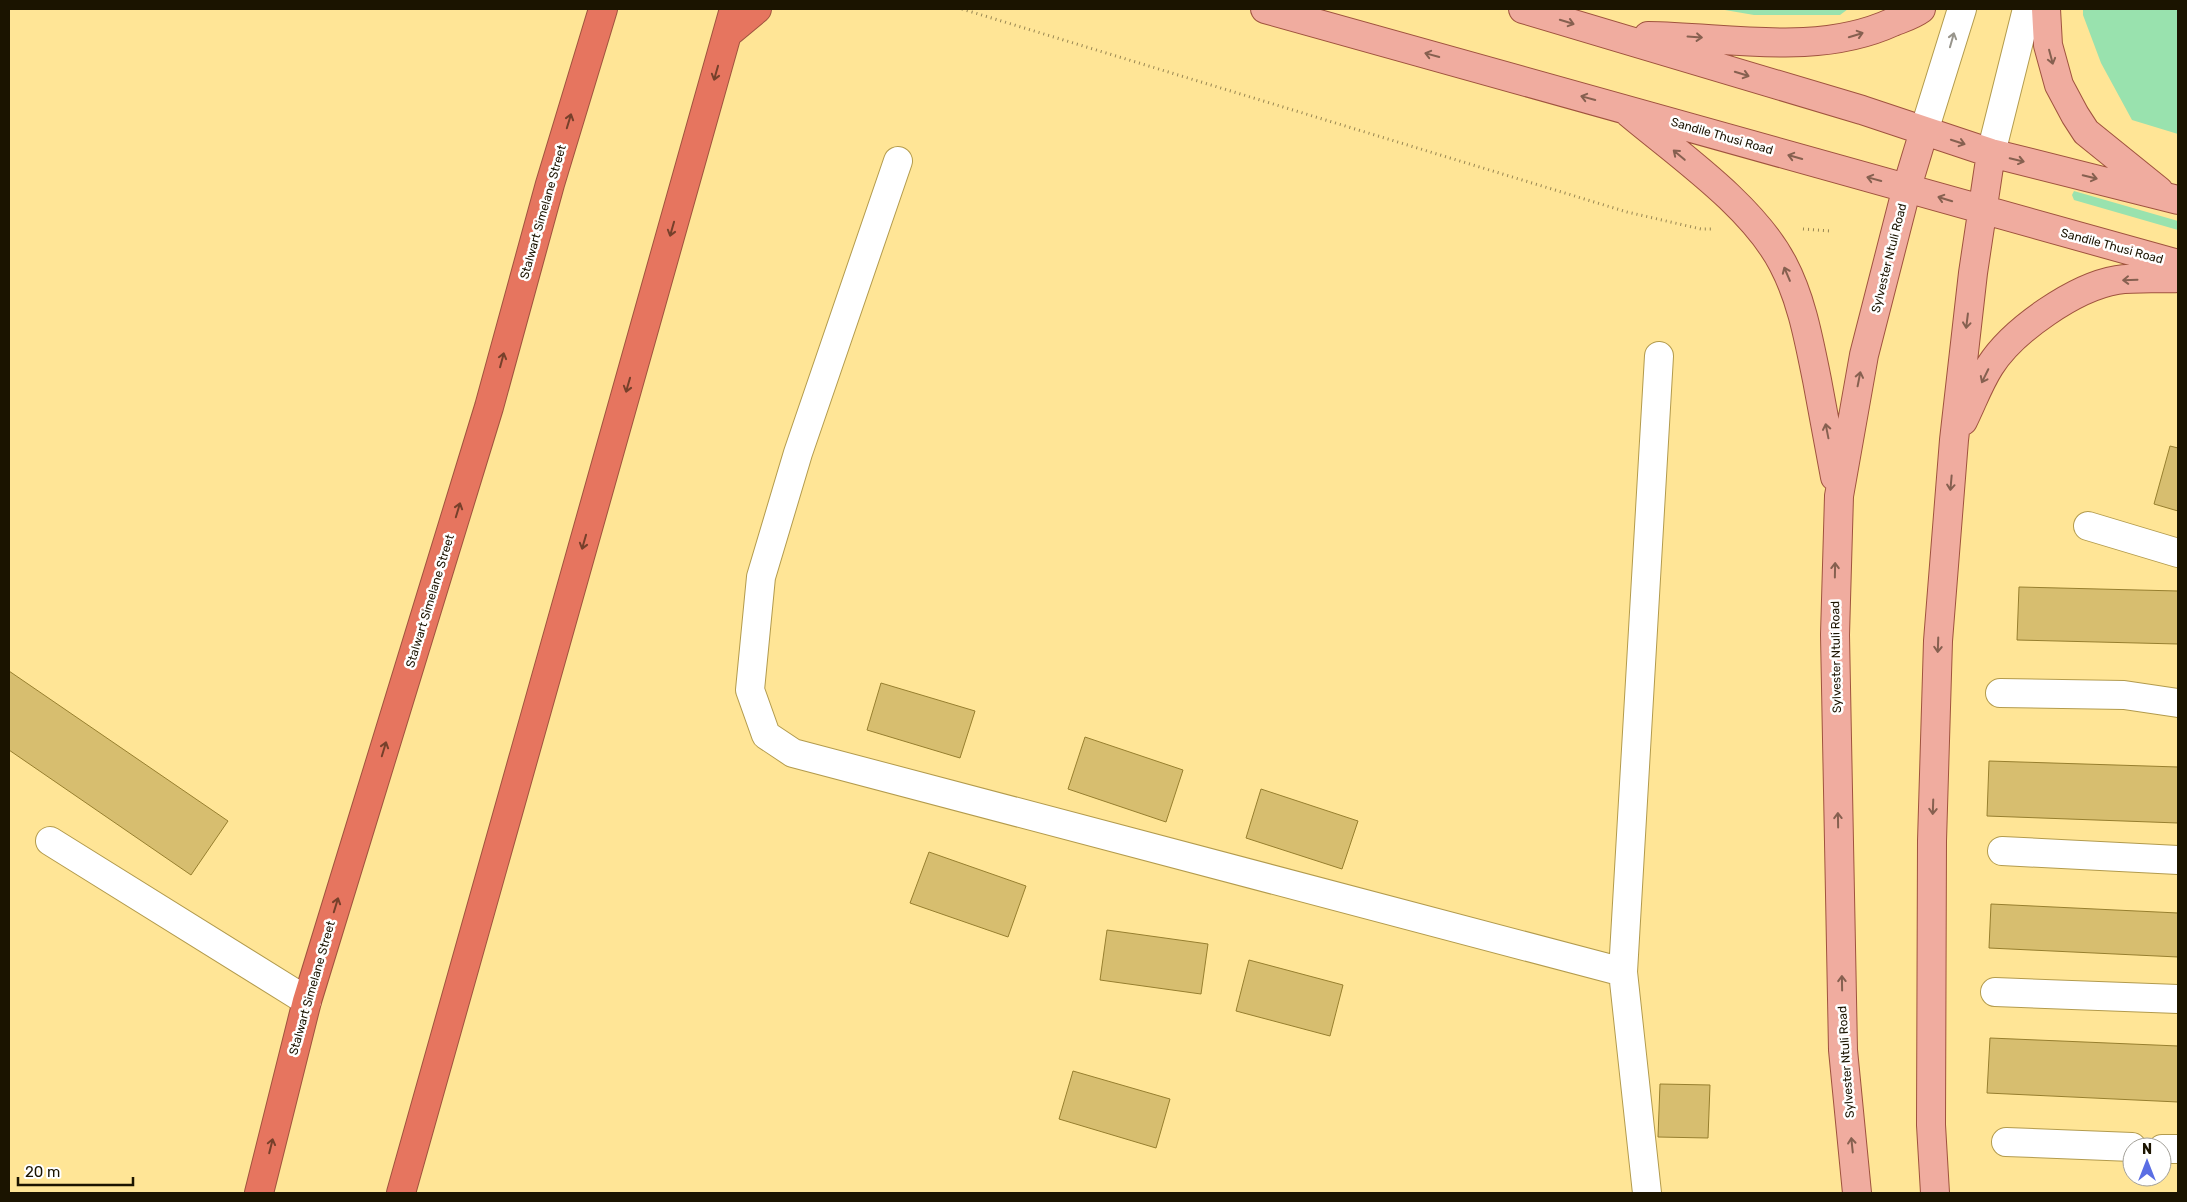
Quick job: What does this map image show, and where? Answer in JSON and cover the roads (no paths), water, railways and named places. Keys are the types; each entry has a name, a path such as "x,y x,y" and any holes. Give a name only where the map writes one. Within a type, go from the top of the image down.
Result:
{"highway":[{"path":"588,9 588,58"},
{"name":"Stalwart Simelane Street","path":"259,1193 306,1001 490,407 550,184 603,9"},
{"path":"401,1193 730,21 757,9"}],"main road":[{"name":"Sandile Thusi Road","path":"1266,9 1907,187 1982,211 2178,264"},
{"path":"1524,9 1862,110 1991,153 2171,198"},
{"path":"1611,35 1801,43 1847,38 1881,28 1921,9"},
{"path":"2046,9 2048,44 2059,85 2086,132 2171,198"},
{"path":"1622,107 1720,189 1757,226 1783,263 1800,304 1808,334 1839,496"},
{"name":"Sylvester Ntuli Road","path":"1857,1193 1843,1050 1835,634 1839,496 1864,354 1907,187 1924,131"},
{"path":"1936,1193 1931,1125 1932,840 1938,641 1954,440 1973,273 1991,153"},
{"path":"1954,440 1990,366 2014,339 2044,315 2076,294 2116,280 2178,278"}],"street":[{"path":"1924,131 1962,9"},
{"path":"1991,153 2027,9"},
{"path":"898,161 798,453 761,577 750,690 766,735 793,753 1623,972"},
{"path":"1647,1193 1623,972 1659,356"},
{"path":"2088,526 2178,553"},
{"path":"2000,693 2124,695 2178,703"},
{"path":"50,840 306,1001"},
{"path":"2002,851 2178,860"},
{"path":"1995,992 2178,999"},
{"path":"2006,1142 2122,1147"}]}
